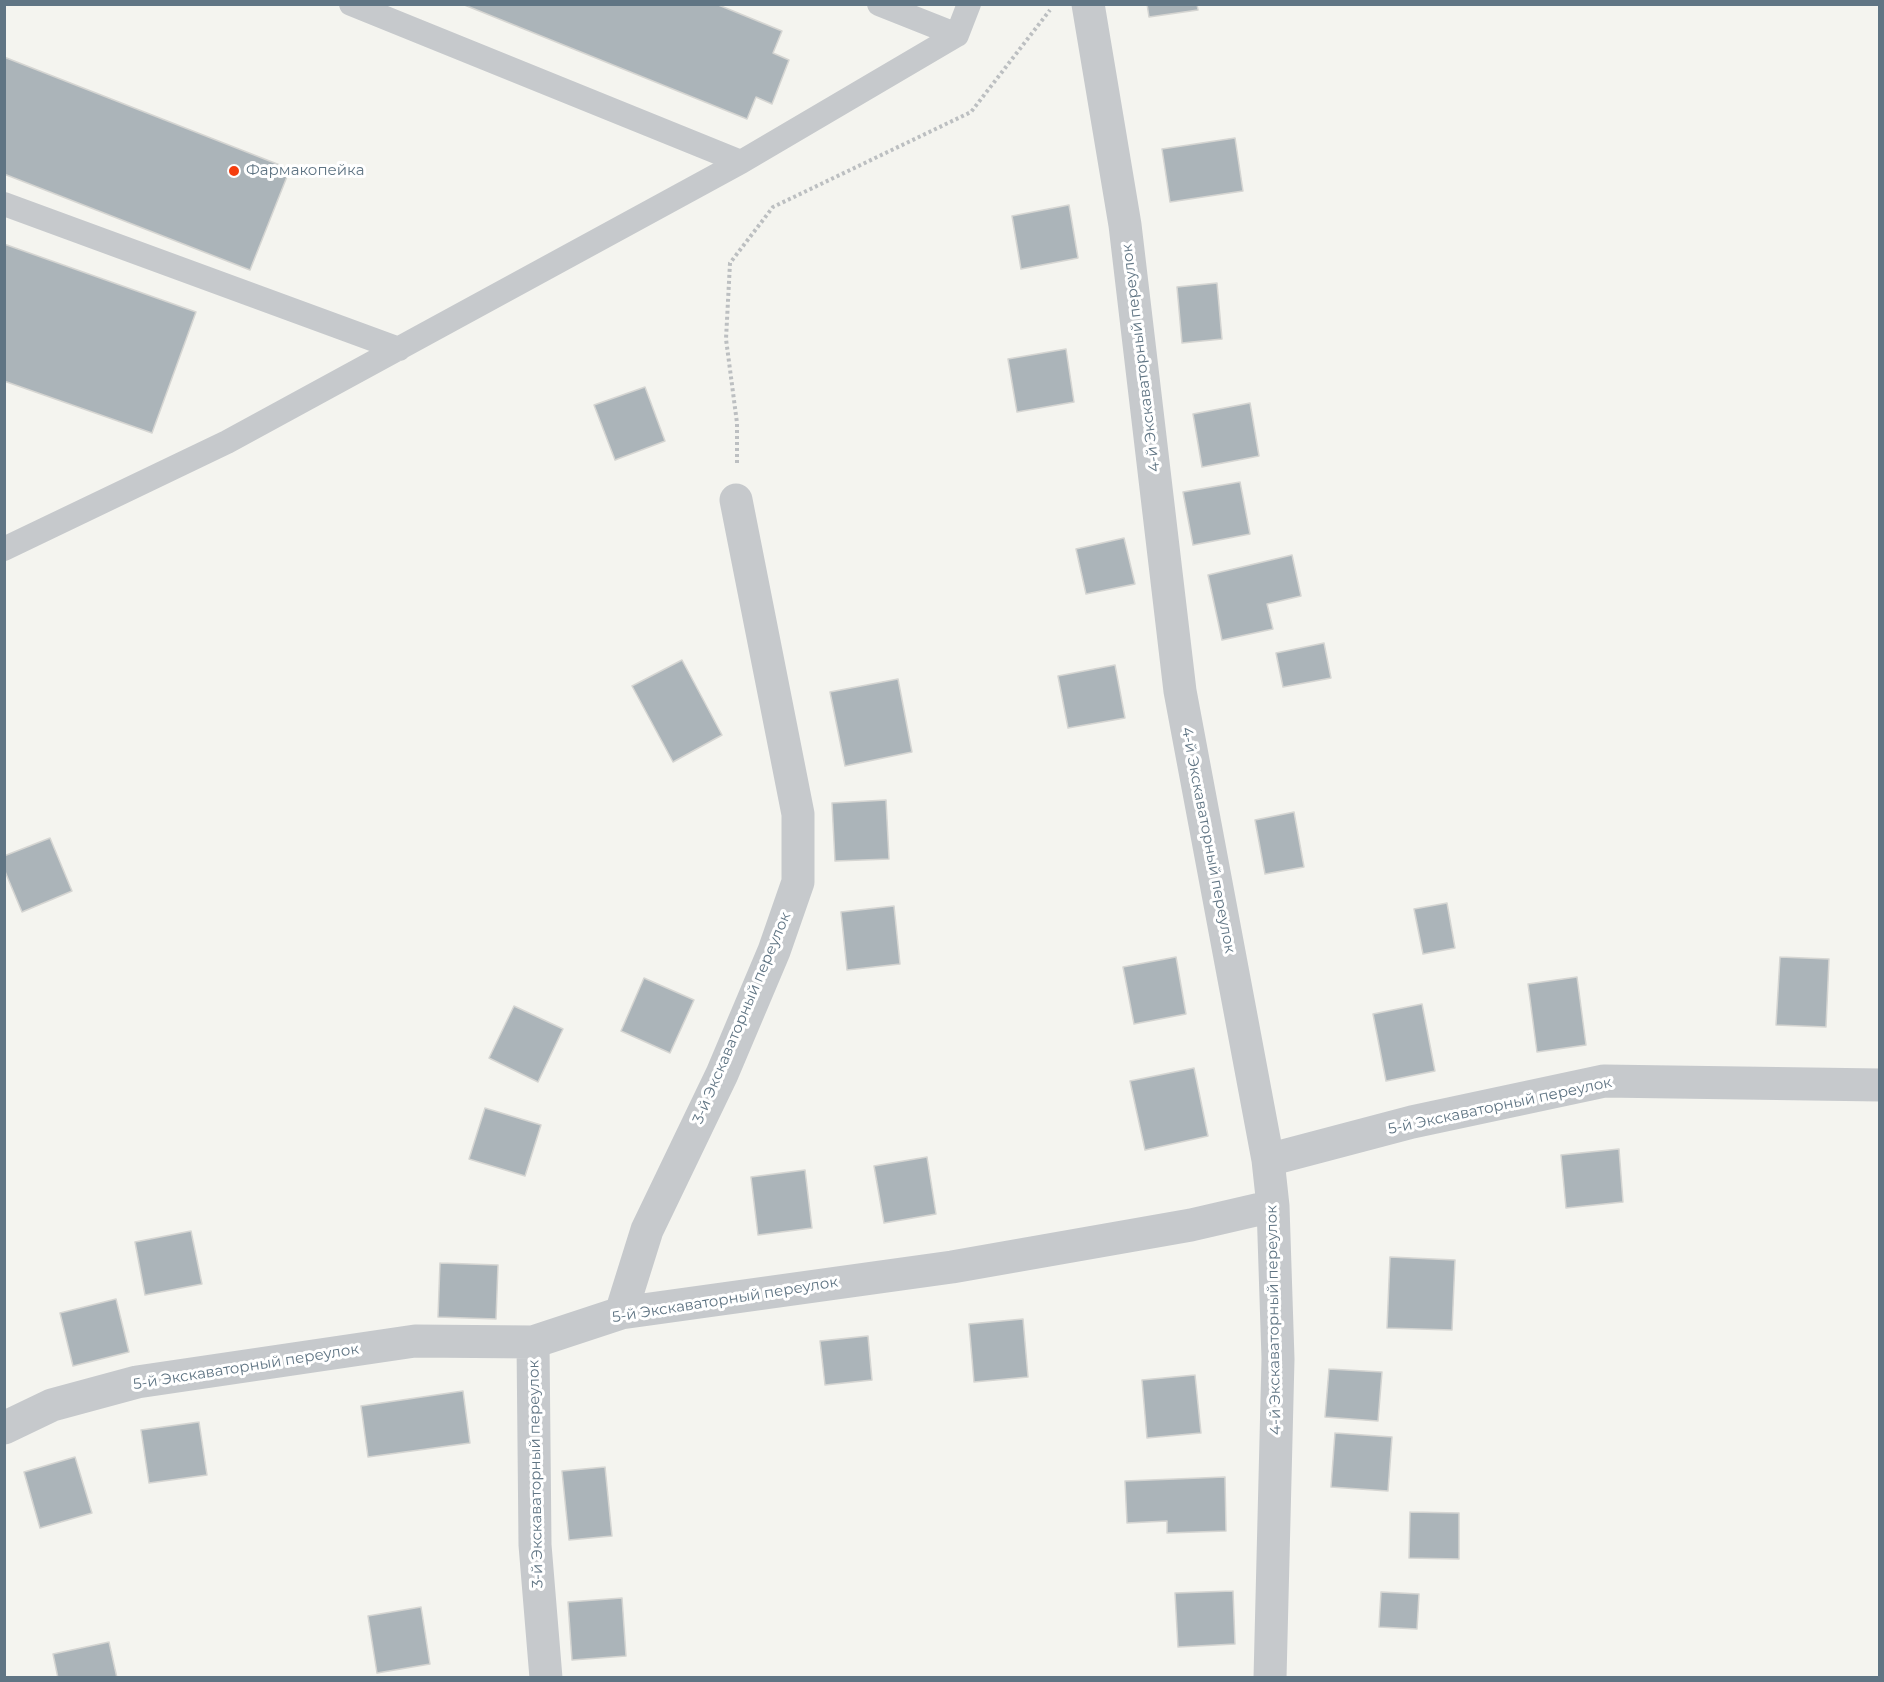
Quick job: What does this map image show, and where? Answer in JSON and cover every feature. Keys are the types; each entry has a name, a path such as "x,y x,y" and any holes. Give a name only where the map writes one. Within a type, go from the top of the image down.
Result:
{"street":[{"name":"4-й Экскаваторный переулок","path":"1088,4 1125,225 1180,691 1268,1160 1273,1206 1278,1359 1270,1677"},
{"name":"3-й Экскаваторный переулок","path":"621,1313 647,1230 722,1074 774,951 798,882 798,814 736,500"},
{"name":"5-й Экскаваторный переулок","path":"1268,1160 1412,1122 1604,1081 1880,1085"},
{"name":"5-й Экскаваторный переулок","path":"4,1428 52,1406 137,1382 415,1341 533,1342 621,1313 952,1267 1191,1225 1273,1206"},
{"name":"3-й Экскаваторный переулок","path":"533,1342 535,1545 546,1677"}],"lane":[{"path":"351,4 741,162"},
{"path":"879,4 957,35"},
{"path":"4,549 227,442 741,162 957,35 969,4"},
{"path":"4,204 399,349"}],"path":[{"path":"736,500 737,423 726,339 730,263 773,207 971,112 1054,4"}],"building":[{"path":"462,4 716,4 782,31 773,53 789,60 772,104 756,97 747,119"},
{"path":"1147,4 1197,4 1198,10 1149,17"},
{"path":"4,57 290,169 250,270 4,174"},
{"path":"1235,138 1243,191 1170,202 1162,149"},
{"path":"1069,205 1078,258 1021,269 1012,216"},
{"path":"4,244 196,312 152,433 4,381"},
{"path":"1217,283 1222,339 1182,343 1177,287"},
{"path":"1066,349 1074,402 1017,412 1008,359"},
{"path":"645,387 665,441 615,460 594,405"},
{"path":"1250,403 1259,456 1202,467 1193,414"},
{"path":"1240,482 1250,534 1193,545 1183,492"},
{"path":"1124,538 1135,584 1086,594 1076,549"},
{"path":"1292,555 1301,596 1267,604 1273,629 1222,640 1208,575"},
{"path":"1324,643 1331,678 1283,687 1276,653"},
{"path":"682,660 722,735 673,762 632,686"},
{"path":"1115,665 1125,718 1068,728 1058,676"},
{"path":"898,679 912,752 845,766 830,692"},
{"path":"886,800 889,859 835,861 832,803"},
{"path":"1294,812 1304,867 1265,874 1255,820"},
{"path":"50,838 72,891 22,912 4,869 4,856"},
{"path":"1447,903 1455,948 1423,954 1414,909"},
{"path":"894,906 900,964 847,970 841,912"},
{"path":"1176,957 1186,1014 1134,1024 1123,967"},
{"path":"1780,957 1829,959 1826,1027 1776,1025"},
{"path":"1577,977 1586,1045 1537,1052 1528,984"},
{"path":"644,978 694,1000 670,1053 621,1031"},
{"path":"1422,1004 1435,1071 1386,1081 1373,1014"},
{"path":"514,1006 563,1029 538,1082 489,1058"},
{"path":"1194,1068 1208,1136 1145,1150 1130,1081"},
{"path":"485,1108 541,1125 525,1176 469,1159"},
{"path":"1619,1149 1623,1202 1566,1208 1561,1155"},
{"path":"927,1157 936,1214 884,1223 874,1166"},
{"path":"805,1170 812,1228 758,1235 751,1177"},
{"path":"191,1231 202,1284 145,1295 135,1242"},
{"path":"1390,1257 1455,1260 1452,1330 1387,1328"},
{"path":"440,1263 498,1265 496,1319 438,1317"},
{"path":"116,1299 129,1352 73,1366 60,1313"},
{"path":"1023,1319 1028,1377 974,1382 969,1324"},
{"path":"868,1336 872,1380 825,1385 820,1341"},
{"path":"1329,1369 1382,1372 1378,1421 1325,1417"},
{"path":"1195,1375 1201,1433 1147,1438 1142,1380"},
{"path":"463,1391 470,1443 368,1457 361,1406"},
{"path":"199,1422 207,1475 149,1483 141,1430"},
{"path":"1335,1433 1392,1437 1388,1491 1331,1487"},
{"path":"75,1457 92,1513 40,1528 24,1472"},
{"path":"605,1467 612,1536 569,1540 562,1471"},
{"path":"1225,1477 1226,1531 1167,1533 1167,1521 1127,1523 1125,1481"},
{"path":"1410,1512 1459,1513 1459,1559 1409,1558"},
{"path":"1233,1591 1235,1644 1178,1647 1175,1593"},
{"path":"1381,1592 1419,1594 1417,1629 1379,1627"},
{"path":"622,1598 626,1656 572,1660 568,1602"},
{"path":"421,1607 430,1664 377,1673 368,1616"},
{"path":"109,1642 117,1678 58,1678 53,1654"}],"place":[{"name":"Фармакопейка","path":"234,171"}]}
